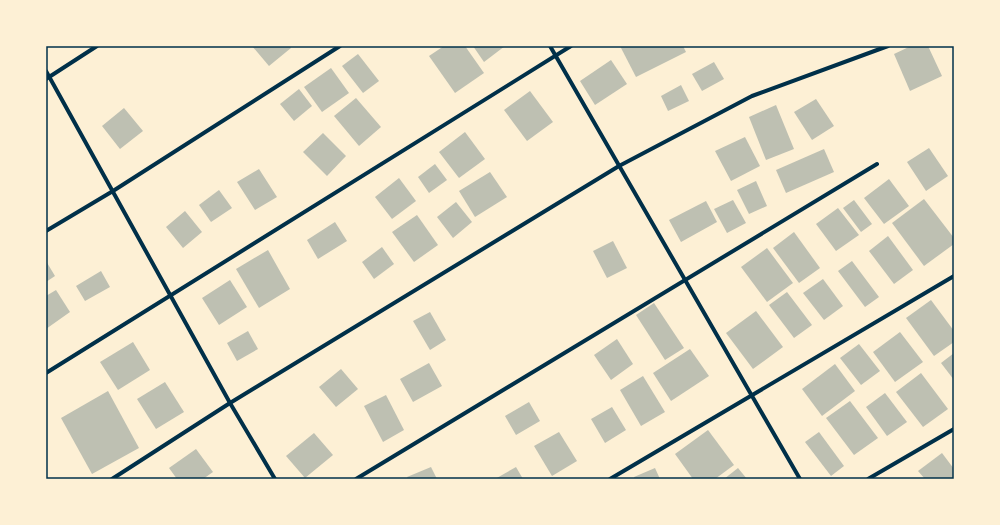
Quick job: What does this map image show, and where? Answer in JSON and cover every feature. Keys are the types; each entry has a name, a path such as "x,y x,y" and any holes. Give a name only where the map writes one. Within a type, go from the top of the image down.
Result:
{"street":[{"path":"48,78 97,46"},
{"path":"46,231 113,191 340,46"},
{"path":"550,46 800,479"},
{"path":"46,373 571,46"},
{"path":"112,479 230,403 619,166 752,96 888,46"},
{"path":"46,70 48,78 113,191 230,403 275,479"},
{"path":"356,479 685,279 878,164"},
{"path":"610,479 954,276"},
{"path":"868,479 954,429"}],"building":[{"path":"252,46 290,46 291,48 269,66"},
{"path":"444,46 465,46 484,73 455,93 429,56"},
{"path":"473,46 505,46 484,62"},
{"path":"620,46 683,46 686,52 636,77"},
{"path":"911,46 928,46 942,76 910,91 894,54"},
{"path":"358,54 379,81 363,93 342,66"},
{"path":"611,60 627,84 595,105 580,81"},
{"path":"714,62 724,79 702,91 692,74"},
{"path":"331,68 349,93 322,112 304,87"},
{"path":"681,85 689,101 668,111 661,96"},
{"path":"299,89 312,106 294,121 280,104"},
{"path":"530,91 553,122 527,141 504,110"},
{"path":"356,98 381,127 359,146 334,116"},
{"path":"816,99 834,126 812,140 794,112"},
{"path":"776,105 794,149 766,160 749,117"},
{"path":"124,108 143,131 120,149 102,126"},
{"path":"465,132 485,159 459,178 439,152"},
{"path":"323,133 346,156 327,176 303,152"},
{"path":"745,137 760,166 731,181 715,151"},
{"path":"929,148 948,176 926,191 907,162"},
{"path":"824,149 834,172 786,193 776,170"},
{"path":"435,164 447,180 429,193 418,177"},
{"path":"259,169 277,197 255,210 237,182"},
{"path":"490,172 507,197 475,217 459,191"},
{"path":"399,178 416,201 392,219 375,197"},
{"path":"889,179 909,206 884,224 864,198"},
{"path":"756,181 767,206 749,214 737,190"},
{"path":"219,190 232,208 211,222 199,205"},
{"path":"924,199 954,238 954,244 924,266 892,223"},
{"path":"733,200 746,223 727,233 714,209"},
{"path":"854,200 872,224 861,232 843,208"},
{"path":"706,201 717,222 681,242 669,220"},
{"path":"456,202 472,222 453,238 437,217"},
{"path":"838,208 859,235 836,251 816,224"},
{"path":"185,211 202,232 183,248 166,227"},
{"path":"417,215 438,245 414,262 392,232"},
{"path":"335,222 347,241 318,259 307,240"},
{"path":"794,232 820,268 799,283 773,248"},
{"path":"888,236 913,270 894,284 869,251"},
{"path":"613,241 627,268 607,278 593,251"},
{"path":"382,247 394,264 374,279 362,262"},
{"path":"767,248 793,283 767,302 741,267"},
{"path":"268,250 290,289 259,308 236,269"},
{"path":"46,261 55,276 46,282"},
{"path":"852,261 879,297 865,307 838,271"},
{"path":"101,271 110,287 85,301 76,286"},
{"path":"823,279 843,306 824,320 803,293"},
{"path":"230,280 247,307 219,325 202,298"},
{"path":"56,290 70,312 46,329 46,296"},
{"path":"787,292 812,325 794,338 769,305"},
{"path":"931,300 954,331 954,342 934,356 906,318"},
{"path":"654,303 684,348 665,360 636,315"},
{"path":"756,311 783,347 753,369 726,333"},
{"path":"430,312 446,340 430,350 413,321"},
{"path":"248,331 258,349 237,361 227,343"},
{"path":"900,332 923,362 895,382 873,352"},
{"path":"617,339 633,364 611,380 594,355"},
{"path":"133,342 150,370 118,390 100,362"},
{"path":"859,344 880,371 861,385 840,358"},
{"path":"690,349 709,376 671,401 653,373"},
{"path":"954,353 954,380 941,363"},
{"path":"429,363 442,386 413,402 400,379"},
{"path":"835,364 855,391 822,416 802,389"},
{"path":"341,369 358,389 336,407 319,387"},
{"path":"921,373 948,409 923,427 896,392"},
{"path":"643,376 665,412 641,426 620,390"},
{"path":"165,382 184,412 156,429 137,399"},
{"path":"108,391 139,448 92,474 61,418"},
{"path":"885,393 907,422 887,436 866,407"},
{"path":"386,395 404,430 383,442 364,406"},
{"path":"850,401 878,438 854,455 826,418"},
{"path":"529,402 540,421 516,435 505,416"},
{"path":"612,407 626,430 605,443 591,419"},
{"path":"708,430 734,465 715,479 693,479 675,454"},
{"path":"559,432 577,461 552,476 534,446"},
{"path":"819,432 844,466 831,476 805,442"},
{"path":"314,433 333,455 305,478 286,456"},
{"path":"196,449 213,472 203,479 177,479 169,468"},
{"path":"942,453 954,469 954,479 925,479 918,471"},
{"path":"431,467 437,479 408,479 407,477"},
{"path":"516,467 523,479 495,479"},
{"path":"655,468 660,479 634,479 634,477"},
{"path":"738,468 747,479 724,479"}]}
